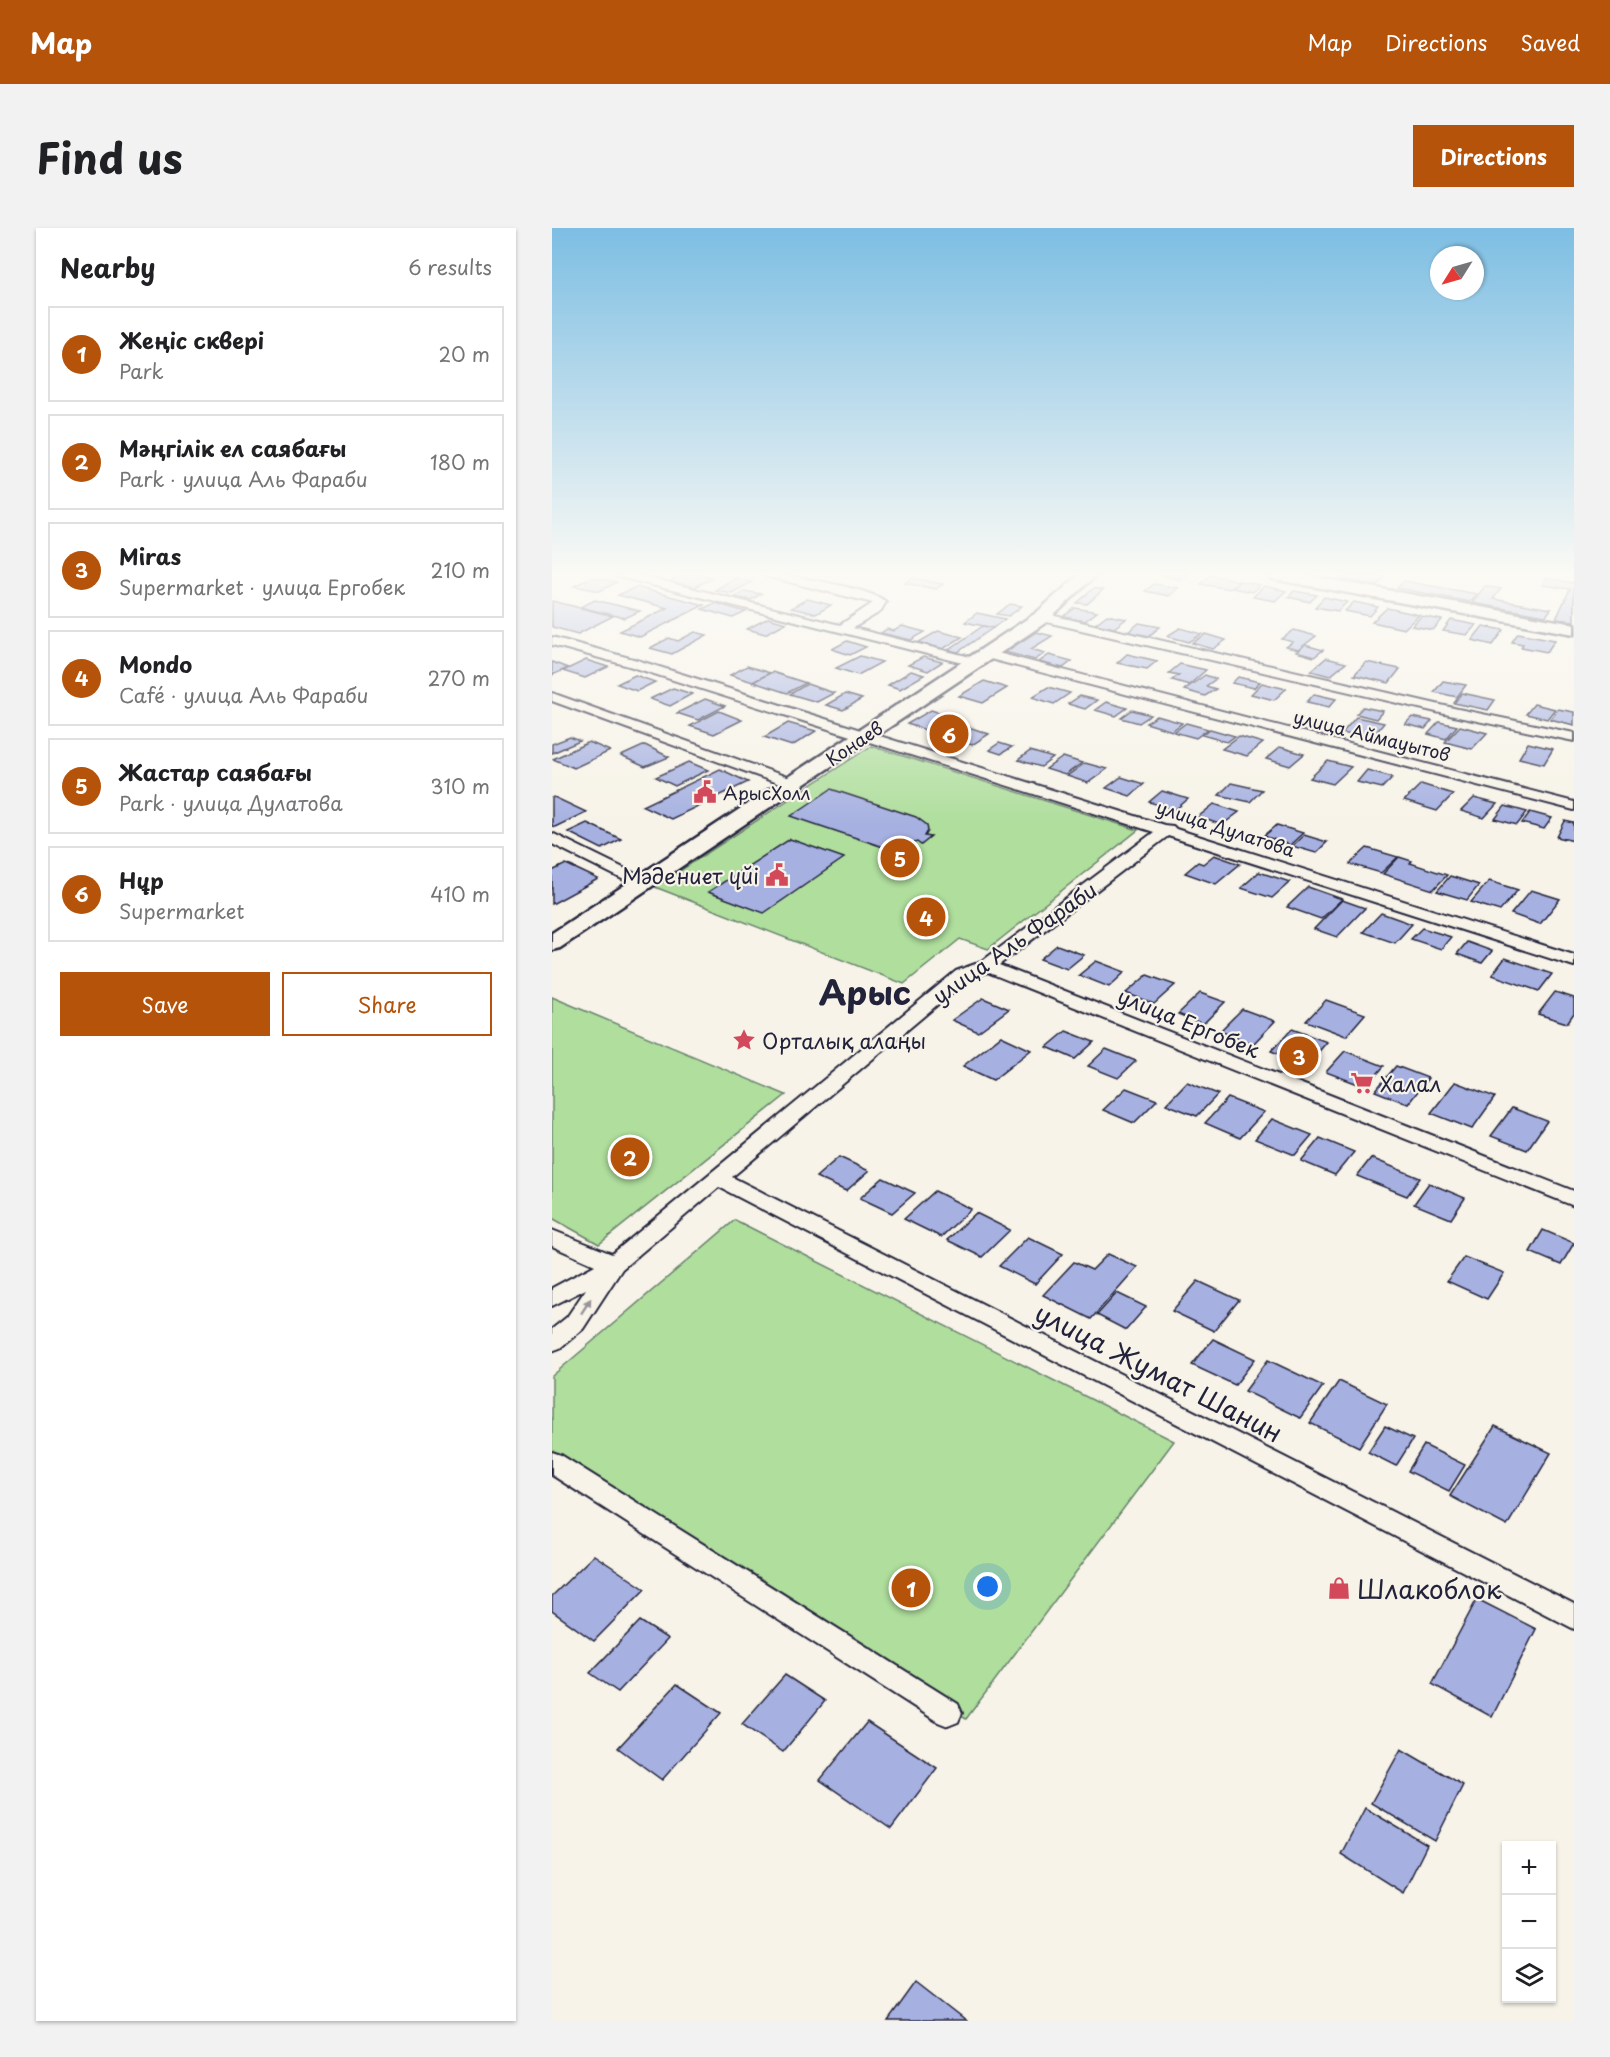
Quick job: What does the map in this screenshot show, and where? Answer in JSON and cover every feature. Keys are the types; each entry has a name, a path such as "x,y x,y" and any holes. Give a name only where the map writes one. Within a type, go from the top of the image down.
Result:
{"main road":[{"name":"Конаев","path":"552,943 980,658"}],"street":[{"name":"улица Дулатова","path":"608,658 1168,830 1574,961"},
{"name":"улица Аймауытов","path":"980,658 1574,806"},
{"path":"1222,658 1574,737"},
{"path":"552,697 793,784"},
{"name":"улица Аль Фараби","path":"552,1298 614,1264 962,975 987,966 1168,830"},
{"path":"552,837 642,883"},
{"name":"улица Ергобек","path":"987,966 1574,1199"},
{"name":"улица Жумат Шанин","path":"718,1178 1574,1617"},
{"path":"552,1237 614,1264"},
{"name":"улица Аль Фараби","path":"552,1342 575,1323 614,1264"},
{"path":"552,1462 948,1713"}],"green space":[{"path":"871,746 1138,830 988,949 960,939 904,984 655,887"},
{"path":"552,997 786,1095 599,1244 552,1218"},
{"path":"735,1220 1174,1441 966,1719 552,1458 552,1376"}],"building":[{"path":"857,658 882,662 858,675 836,668"},
{"path":"922,658 942,662 928,671 908,665"},
{"path":"1045,658 1072,661 1063,668 1039,662"},
{"path":"1123,658 1143,658 1157,661 1147,669 1117,663"},
{"path":"1326,658 1346,663 1330,676 1311,671"},
{"path":"586,660 608,667 585,678 563,671"},
{"path":"552,662 568,668 552,675"},
{"path":"1366,662 1400,669 1389,683 1354,675"},
{"path":"1180,664 1206,670 1189,685 1172,680 1179,675 1169,673"},
{"path":"747,666 770,673 753,682 730,675"},
{"path":"911,671 924,675 900,689 888,685"},
{"path":"772,672 806,683 787,693 753,682"},
{"path":"635,675 655,682 637,691 617,684"},
{"path":"1205,675 1216,679 1206,686 1216,689 1205,696 1184,690"},
{"path":"1238,677 1260,682 1254,688 1232,683"},
{"path":"984,681 1007,688 983,703 959,696"},
{"path":"1443,681 1466,685 1457,697 1434,692"},
{"path":"1262,683 1286,689 1274,700 1251,694"},
{"path":"807,684 834,693 817,702 790,694"},
{"path":"1048,687 1070,693 1054,704 1032,697"},
{"path":"673,688 692,694 670,706 650,699"},
{"path":"1462,693 1495,700 1488,710 1454,703"},
{"path":"845,694 862,699 843,710 826,705"},
{"path":"1314,694 1336,699 1329,707 1307,702"},
{"path":"1080,696 1097,700 1085,709 1068,704"},
{"path":"705,699 725,706 698,720 677,713"},
{"path":"1106,702 1127,708 1116,716 1095,710"},
{"path":"1534,704 1555,709 1547,719 1526,714"},
{"path":"1363,707 1383,711 1376,719 1356,714"},
{"path":"1558,709 1574,712 1574,725 1550,719"},
{"path":"931,710 953,717 929,731 907,724"},
{"path":"1132,710 1151,715 1139,723 1121,718"},
{"path":"719,711 742,720 714,734 690,726"},
{"path":"1157,716 1182,723 1172,731 1146,723"},
{"path":"1356,717 1384,723 1371,739 1342,733"},
{"path":"1412,717 1432,721 1425,729 1405,724"},
{"path":"1439,722 1457,726 1446,739 1428,734"},
{"path":"788,723 816,731 792,746 764,737"},
{"path":"1186,723 1208,729 1196,738 1174,732"},
{"path":"956,724 965,726 950,737 941,734"},
{"path":"1460,726 1487,733 1472,749 1445,742"},
{"path":"969,727 989,734 972,745 951,738"},
{"path":"1210,729 1235,736 1227,742 1202,735"},
{"path":"1239,736 1263,743 1247,756 1222,749"},
{"path":"570,737 580,741 552,753 552,744"},
{"path":"589,742 610,751 574,768 553,759"},
{"path":"999,743 1012,747 1001,754 989,750"},
{"path":"1528,743 1553,749 1544,764 1519,758"},
{"path":"645,745 669,757 645,767 621,756"},
{"path":"1280,747 1304,754 1290,766 1266,759"},
{"path":"1030,751 1053,758 1041,767 1018,760"},
{"path":"1063,757 1082,763 1065,775 1046,769"},
{"path":"1328,761 1351,767 1333,784 1310,778"},
{"path":"689,762 708,770 675,786 656,777"},
{"path":"1085,763 1107,769 1088,783 1067,776"},
{"path":"720,769 748,782 671,819 643,806"},
{"path":"1367,770 1393,777 1382,788 1357,782"},
{"path":"1121,777 1144,784 1130,796 1106,788"},
{"path":"1231,783 1262,790 1250,802 1219,795"},
{"path":"1421,784 1453,794 1437,811 1404,801"},
{"path":"831,789 916,817 927,825 928,831 925,836 931,837 921,845 917,842 898,848 886,848 791,816"},
{"path":"1162,791 1188,799 1175,810 1149,802"},
{"path":"552,798 586,812 555,827 552,826"},
{"path":"1474,798 1497,804 1484,818 1461,811"},
{"path":"1214,804 1239,812 1222,825 1198,817"},
{"path":"1505,806 1527,812 1517,825 1495,819"},
{"path":"1530,812 1552,818 1544,829 1522,823"},
{"path":"1565,821 1574,823 1574,841 1557,837"},
{"path":"587,823 621,839 602,849 568,832"},
{"path":"1277,825 1303,833 1290,845 1264,836"},
{"path":"1304,835 1327,842 1316,853 1292,846"},
{"name":"Mәдениет үйі","path":"790,839 844,858 764,913 708,892"},
{"path":"1367,848 1398,857 1381,873 1350,864"},
{"path":"1214,855 1240,864 1216,884 1185,873 1198,862 1203,864"},
{"path":"1399,857 1447,875 1433,890 1383,874"},
{"path":"566,864 598,879 552,904 552,871"},
{"path":"1259,872 1290,882 1272,898 1241,888"},
{"path":"1450,876 1479,885 1467,900 1437,891"},
{"path":"1489,881 1518,890 1500,911 1471,902"},
{"path":"1308,887 1342,899 1321,919 1287,907"},
{"path":"1531,890 1560,899 1540,924 1511,914"},
{"path":"1342,900 1365,908 1337,937 1314,929"},
{"path":"936,904 947,908 930,921 919,916"},
{"path":"1381,913 1412,924 1395,943 1363,932"},
{"path":"1422,928 1451,937 1441,949 1411,939"},
{"path":"1467,942 1492,951 1482,963 1457,954"},
{"path":"1057,945 1084,955 1067,969 1040,959"},
{"path":"1505,958 1552,974 1539,991 1492,975"},
{"path":"1096,961 1125,972 1109,987 1079,975"},
{"path":"1147,975 1175,985 1154,1004 1126,993"},
{"path":"1555,992 1574,998 1574,1013 1567,1023 1538,1014"},
{"path":"1200,993 1225,1002 1203,1024 1178,1014"},
{"path":"983,998 1009,1009 978,1032 952,1020"},
{"path":"1326,1000 1365,1014 1346,1036 1306,1021"},
{"path":"1242,1009 1275,1021 1253,1044 1220,1031"},
{"path":"1292,1029 1327,1042 1307,1065 1271,1051"},
{"path":"1066,1031 1094,1042 1075,1059 1047,1047"},
{"path":"1001,1036 1031,1050 993,1080 963,1066"},
{"path":"1106,1049 1136,1061 1118,1078 1088,1066"},
{"path":"1345,1051 1384,1066 1366,1087 1326,1072"},
{"path":"1396,1066 1428,1078 1408,1104 1375,1091"},
{"path":"1187,1082 1218,1094 1197,1116 1166,1104"},
{"path":"1455,1082 1495,1097 1472,1129 1431,1113"},
{"path":"1126,1088 1157,1100 1134,1123 1103,1110"},
{"path":"1228,1098 1264,1112 1240,1138 1205,1123"},
{"path":"1512,1108 1547,1121 1527,1150 1491,1136"},
{"path":"1272,1119 1312,1135 1295,1155 1255,1139"},
{"path":"1320,1138 1354,1152 1335,1175 1301,1161"},
{"path":"839,1157 869,1171 846,1191 816,1177"},
{"path":"1371,1158 1420,1178 1407,1196 1357,1176"},
{"path":"883,1178 915,1193 892,1213 860,1198"},
{"path":"1429,1183 1465,1198 1451,1219 1414,1204"},
{"path":"935,1191 971,1209 941,1237 904,1219"},
{"path":"976,1213 1010,1230 982,1257 947,1240"},
{"path":"1543,1230 1574,1243 1561,1265 1530,1252"},
{"path":"1028,1237 1063,1254 1035,1284 999,1266"},
{"path":"1108,1254 1137,1267 1091,1319 1043,1295 1074,1262 1092,1270"},
{"path":"1464,1257 1504,1273 1487,1299 1447,1281"},
{"path":"1198,1281 1239,1300 1214,1331 1172,1311"},
{"path":"1117,1293 1146,1307 1126,1330 1097,1315"},
{"path":"1213,1339 1255,1359 1235,1385 1192,1365"},
{"path":"1268,1360 1323,1386 1300,1418 1245,1391"},
{"path":"1339,1381 1387,1404 1359,1447 1310,1423"},
{"path":"1385,1426 1413,1439 1396,1466 1368,1452"},
{"path":"1495,1426 1551,1453 1507,1526 1450,1496"},
{"path":"1424,1445 1465,1465 1449,1491 1408,1471"},
{"path":"594,1555 645,1589 594,1641 552,1611 552,1596"},
{"path":"1477,1599 1536,1629 1492,1717 1432,1684"},
{"path":"640,1621 668,1639 618,1692 590,1673"},
{"path":"785,1675 825,1701 783,1752 742,1724"},
{"path":"677,1684 721,1713 662,1780 618,1748"},
{"path":"867,1722 937,1768 891,1829 820,1780"},
{"path":"1401,1749 1463,1785 1435,1841 1371,1803"},
{"path":"1365,1808 1427,1845 1403,1893 1341,1854"},
{"path":"916,1982 966,2021 888,2021"}],"place":[{"name":"Нұр","path":"949,734"},
{"name":"АрысХолл","path":"705,792"},
{"name":"Жастар саябағы","path":"900,858"},
{"name":"Mәдениет үйі","path":"777,875"},
{"name":"Mondo","path":"926,917"},
{"name":"Орталық алаңы","path":"744,1040"},
{"name":"Miras","path":"1299,1056"},
{"name":"Халал","path":"1362,1083"},
{"name":"Мәңгілік ел саябағы","path":"630,1157"},
{"name":"Жеңіс сквері","path":"911,1588"},
{"name":"Шлакоблок","path":"1339,1588"}],"district":[{"name":"Арыс","path":"865,991"}]}
